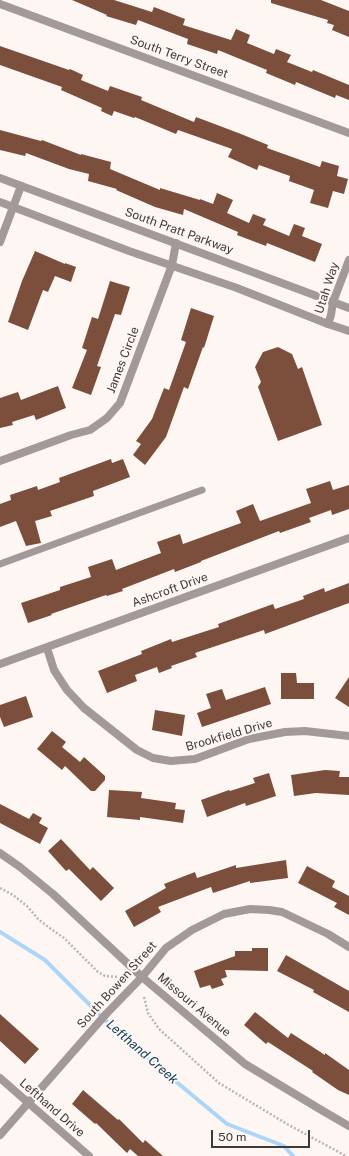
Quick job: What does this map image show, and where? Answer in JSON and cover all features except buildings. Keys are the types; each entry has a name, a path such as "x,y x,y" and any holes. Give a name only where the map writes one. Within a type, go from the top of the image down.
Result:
{"street":[{"name":"South Terry Street","path":"0,4 349,133"},
{"name":"South Pratt Parkway","path":"0,178 349,308"},
{"path":"0,242 21,186"},
{"path":"0,202 129,251 237,288 349,331"},
{"name":"James Circle","path":"0,460 71,435 90,430 107,418 120,403 172,265 176,243"},
{"name":"Utah Way","path":"328,324 333,302 349,260"},
{"name":"Ashcroft Drive","path":"0,664 349,538"},
{"name":"Brookfield Drive","path":"47,648 54,670 67,690 84,708 137,750 153,758 171,761 195,759 249,739 285,732 305,731 349,736"},
{"name":"Missouri Avenue","path":"0,853 53,894 142,977 245,1064 349,1126"},
{"name":"South Bowen Street","path":"0,1135 107,1013 142,977 166,948 192,930 224,914 250,909 269,910 282,912 328,934 349,947"},
{"name":"Lefthand Drive","path":"0,1078 89,1156"}],"lane":[{"path":"0,564 202,490"}],"path":[{"path":"0,888 13,895 27,906 39,920 64,938 98,972 105,976 119,977"},
{"path":"144,998 148,1013 159,1028 220,1083 287,1124 346,1156"}],"waterway":[{"name":"Lefthand Creek","path":"0,932 45,960 120,1035 227,1124 284,1146 293,1156"}]}
